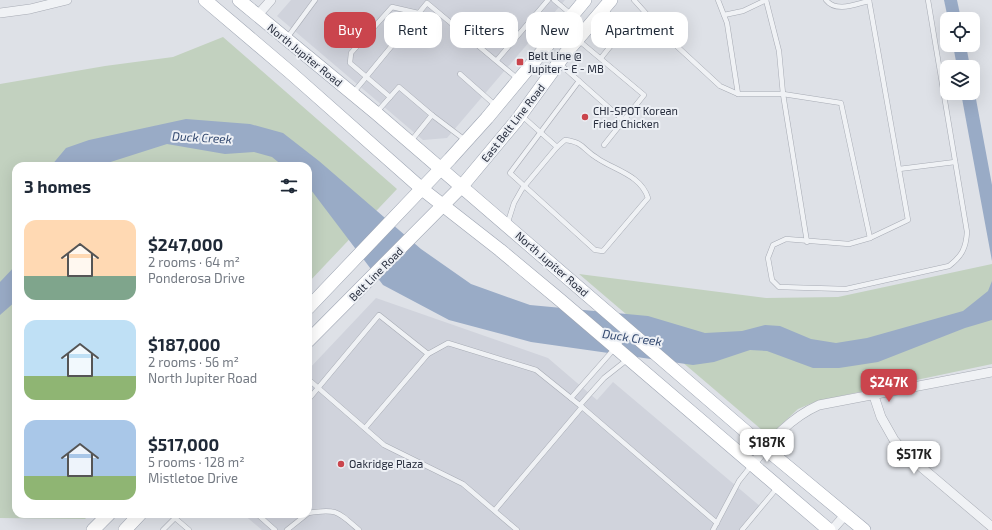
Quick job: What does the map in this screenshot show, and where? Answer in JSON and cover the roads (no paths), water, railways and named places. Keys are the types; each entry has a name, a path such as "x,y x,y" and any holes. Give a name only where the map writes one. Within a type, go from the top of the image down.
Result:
{"main road":[{"name":"North Jupiter Road","path":"205,0 443,207 510,258 646,372 829,530"},
{"name":"North Jupiter Road","path":"239,0 286,40 353,93 765,448 864,530"},
{"name":"East Belt Line Road","path":"575,12 585,0"},
{"name":"East Belt Line Road","path":"583,32 607,4"},
{"path":"272,57 286,40"},
{"name":"East Belt Line Road","path":"422,189 497,106 545,48"},
{"name":"East Belt Line Road","path":"443,207 521,115 570,48"},
{"path":"312,304 422,189"},
{"name":"Belt Line Road","path":"312,337 443,207"},
{"path":"93,530 105,518"},
{"path":"125,530 136,518"}],"street":[{"path":"0,13 30,5 67,0"},
{"path":"258,16 271,0"},
{"path":"752,465 765,448 786,426 806,411 819,405 874,396 992,372"},
{"path":"874,396 881,417 894,440 907,455 992,527"},
{"path":"832,530 845,515"}],"lane":[{"path":"286,40 314,0"},
{"path":"497,60 548,0"},
{"path":"554,0 568,12"},
{"path":"634,0 669,39 720,86 738,94 783,94 841,103 870,238"},
{"path":"718,0 727,23 738,94"},
{"path":"724,15 743,11 766,0 779,50 783,94 807,242"},
{"path":"826,0 830,5 839,7 869,1 908,220 870,238 849,244 807,242 786,239 773,245 768,258 772,280 779,287 846,289 950,266 960,258 966,245 967,232 928,0"},
{"path":"419,12 428,1 519,80"},
{"path":"601,58 625,28 607,4"},
{"path":"388,12 392,7 414,12"},
{"path":"384,16 351,53 350,63 390,97"},
{"path":"583,44 644,96 604,145"},
{"path":"353,93 390,48"},
{"path":"558,62 624,121"},
{"path":"460,74 497,106"},
{"path":"507,225 514,203 524,186 557,147 565,140 577,141 597,158 626,172 646,191 648,198 603,251 595,250 524,186 510,173 579,81"},
{"path":"376,113 399,87 466,141"},
{"path":"409,142 432,115"},
{"path":"521,115 557,147"},
{"path":"899,169 955,162"},
{"path":"312,396 379,315 428,354"},
{"path":"571,398 630,331"},
{"path":"365,428 428,354 448,343 536,370 581,406 717,523"},
{"path":"495,510 604,378 629,358"},
{"path":"312,382 384,445 463,484 517,530"},
{"path":"713,530 739,481 752,465"},
{"path":"742,530 778,487"},
{"path":"312,513 322,511 338,512 359,530"},
{"path":"164,530 175,518 189,530"},
{"path":"261,518 275,530"},
{"path":"287,530 303,518"}],"water":[{"path":"944,0 957,0 960,12 947,12"},
{"path":"954,52 967,52 969,60 956,60"},
{"path":"962,100 976,100 992,185 992,261"},
{"name":"Duck Creek","path":"186,119 250,124 283,133 319,161 421,249 471,284 530,305 648,316 705,333 742,331 765,325 780,326 811,339 836,343 867,338 963,311 988,291 992,281 992,320 965,328 878,362 839,368 813,368 767,351 750,350 714,362 693,365 531,342 449,320 383,285 312,191 312,162 278,162 272,157 254,152 225,154 167,144 111,162 54,162 66,148 89,140"},
{"path":"12,269 12,304 0,315 0,282"}],"place":[{"name":"Belt Line @ Jupiter - E - MB","path":"520,62"},
{"name":"CHI-SPOT Korean Fried Chicken","path":"585,117"},
{"name":"Oakridge Plaza","path":"341,464"}]}
